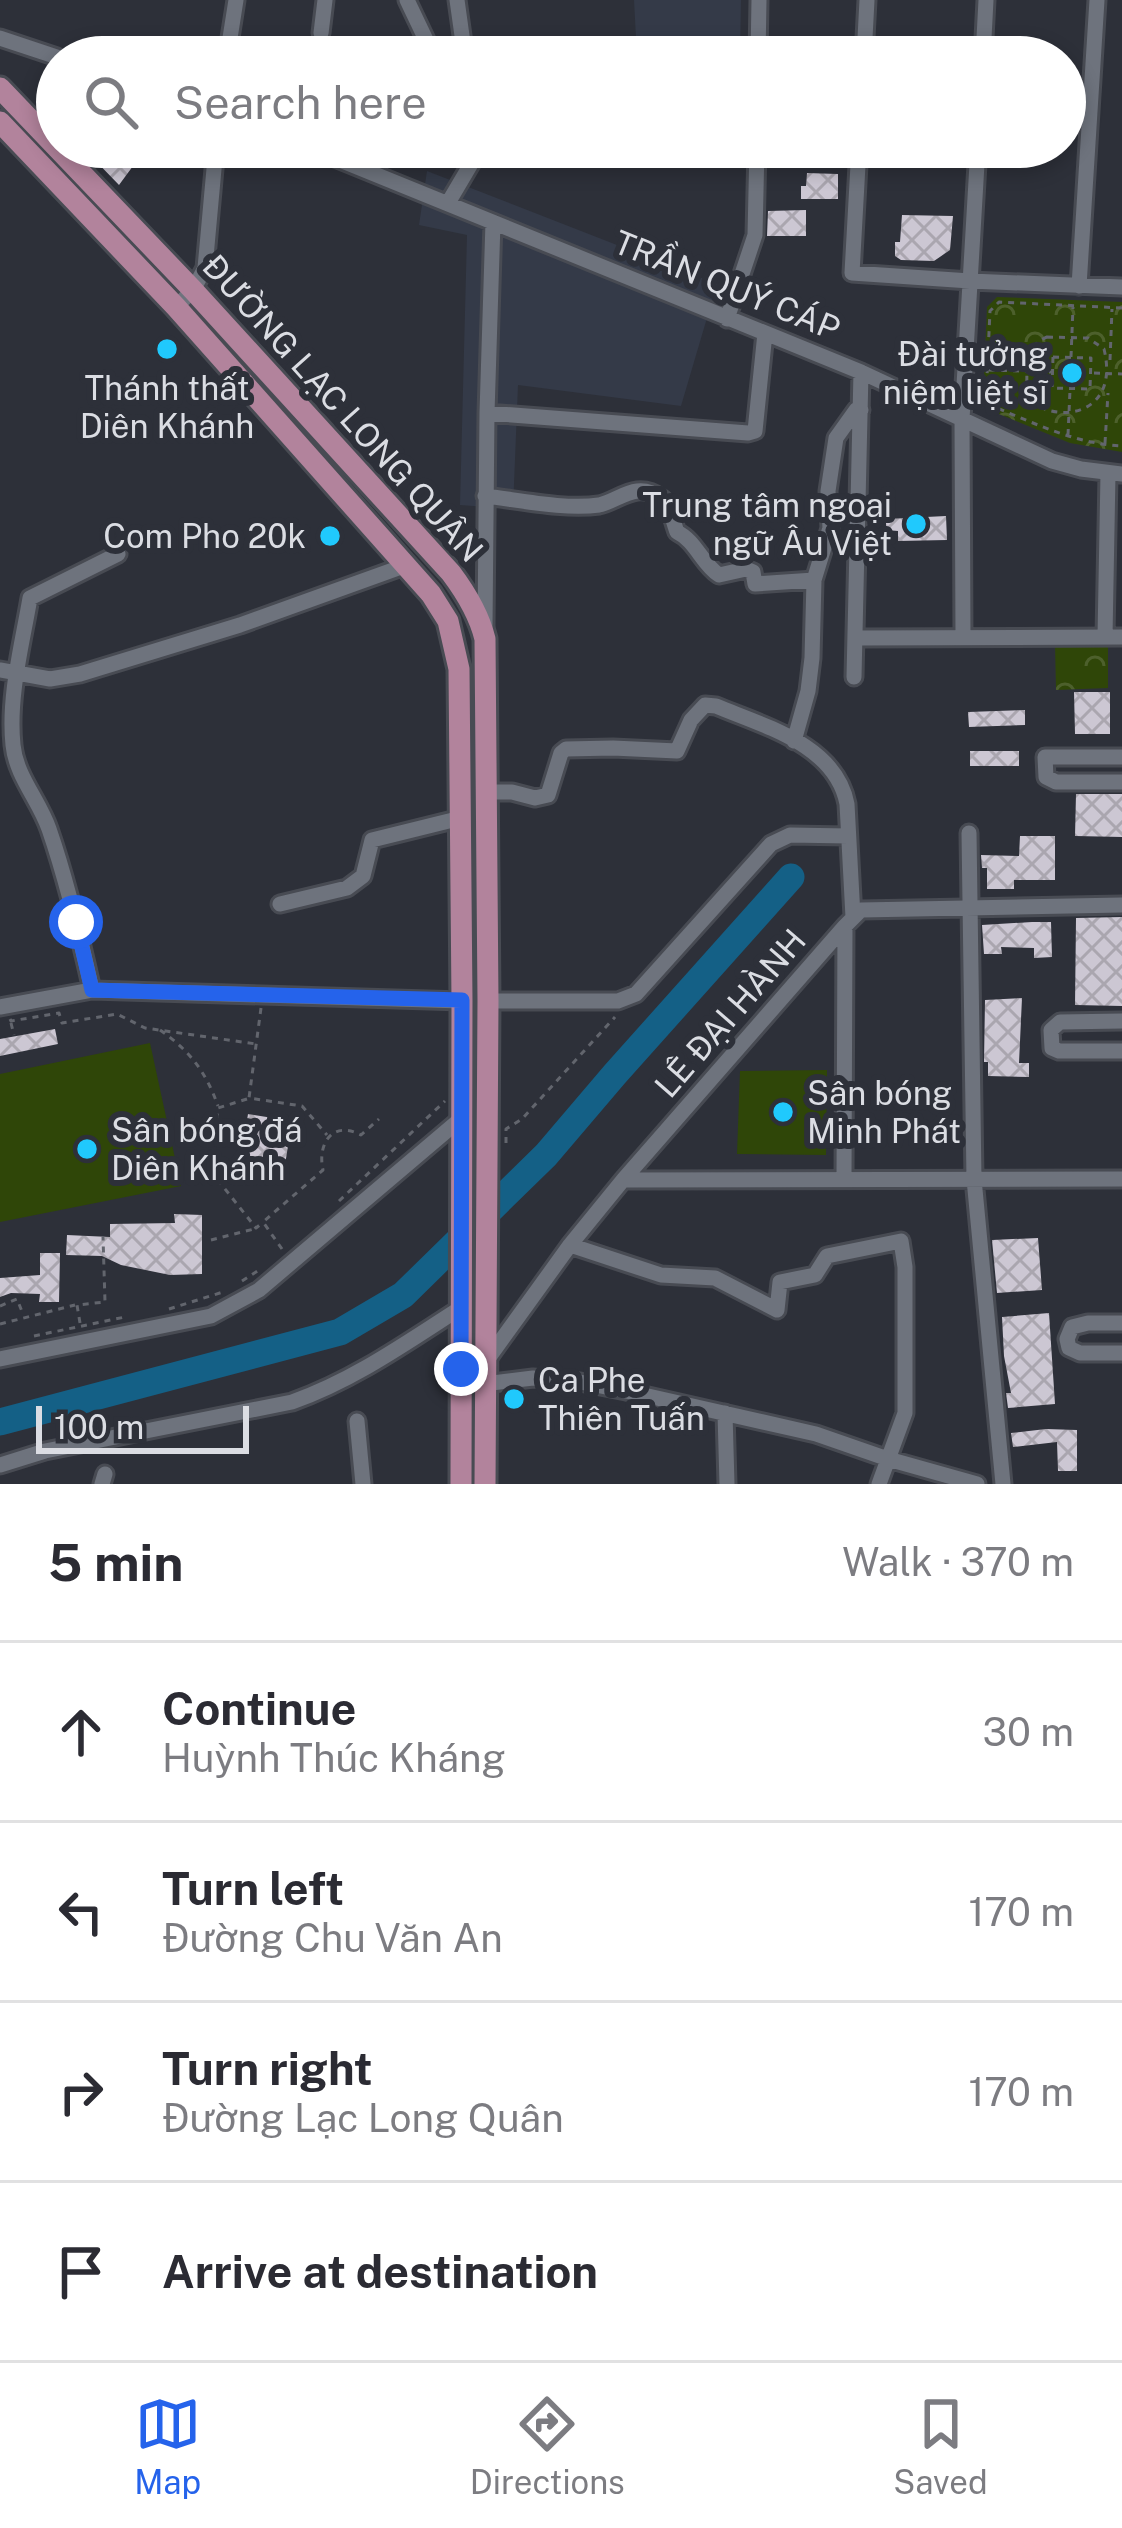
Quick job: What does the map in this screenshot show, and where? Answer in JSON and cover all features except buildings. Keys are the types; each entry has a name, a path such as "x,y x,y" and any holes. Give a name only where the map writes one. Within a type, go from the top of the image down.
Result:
{"main road":[{"name":"ĐƯỜNG LẠC LONG QUÂN","path":"0,88 36,126"},
{"name":"ĐƯỜNG LẠC LONG QUÂN","path":"0,122 36,160"},
{"name":"ĐƯỜNG LẠC LONG QUÂN","path":"44,168 176,308 441,608 456,647 463,1117 461,1484"},
{"name":"ĐƯỜNG LẠC LONG QUÂN","path":"76,168 451,573 470,601 485,639 488,1000 496,1154 485,1264 484,1484"}],"street":[{"path":"230,36 236,0"},
{"path":"321,33 325,0"},
{"path":"406,0 425,36"},
{"path":"457,0 463,36"},
{"path":"758,36 759,0"},
{"path":"865,36 867,0"},
{"path":"984,36 986,0"},
{"path":"1079,286 1097,0"},
{"path":"0,38 36,50"},
{"path":"176,308 205,268 214,168"},
{"name":"TRẦN QUÝ CÁP","path":"360,168 861,373 1052,461 1115,474"},
{"path":"448,203 469,168"},
{"path":"728,319 755,236 757,168"},
{"path":"858,168 852,273 1122,287"},
{"path":"963,638 962,419 977,168"},
{"path":"485,639 493,222"},
{"path":"487,413 748,433 755,431 765,334"},
{"path":"854,676 861,373"},
{"path":"794,741 808,691 814,580 830,528 828,491 836,438 846,420 860,410"},
{"path":"855,638 1113,637 1115,474"},
{"path":"485,496 580,506 605,504 617,495 641,491 661,497 677,532 719,575 746,569 753,572 755,584 814,580"},
{"path":"92,990 55,847 17,763 9,672 30,598 118,554"},
{"path":"9,672 50,679 80,674 240,625 404,566"},
{"path":"487,792 535,798 548,795 561,753 573,748 677,752 691,720 705,705 794,741 829,764 847,804 844,1179"},
{"path":"1122,757 1045,757 1046,777 1056,782 1122,782"},
{"path":"280,904 347,888 363,876 372,840 461,818"},
{"path":"969,832 974,1179 998,1484"},
{"path":"488,1000 619,1000 636,994 771,844 790,835 848,836"},
{"path":"849,921 868,909 1122,905"},
{"name":"LÊ ĐẠI HÀNH","path":"484,1373 570,1246 623,1180 849,921"},
{"path":"4,1008 92,990 462,1000"},
{"path":"1122,1022 1060,1022 1051,1030 1052,1048 1059,1051 1122,1051"},
{"path":"0,1359 211,1316 259,1290 463,1117"},
{"path":"623,1180 1122,1179"},
{"path":"570,1246 661,1275 715,1278 777,1310 781,1282 815,1276 827,1256 902,1241 905,1413 879,1484"},
{"path":"0,1465 46,1451 292,1402 362,1372 461,1307"},
{"path":"1122,1323 1080,1324 1072,1327 1067,1339 1069,1348 1080,1353 1122,1353"},
{"path":"484,1373 580,1382 725,1413 817,1434 977,1484"},
{"path":"725,1413 727,1484"},
{"path":"357,1420 363,1484"}],"path":[{"path":"1122,308 999,302 991,311 986,398 992,406 1068,436 1122,446"},
{"path":"1071,357 1073,305"},
{"path":"1105,445 1112,307"},
{"path":"1072,337 1096,341 1104,349 1110,374 1105,397 1083,410 1046,409 1030,396 1028,358 1038,341 1072,337"},
{"path":"1053,357 1091,358 1090,389 1052,388 1052,372 1053,357"},
{"path":"988,370 1052,372"},
{"path":"1090,373 1122,374"},
{"path":"1068,436 1070,388"},
{"path":"496,1154 506,1130 522,1119 636,994"},
{"path":"249,1098 261,1007"},
{"path":"4,1008 14,1034"},
{"path":"11,1022 59,1013 62,1023 117,1014 145,1028 256,1044"},
{"path":"159,1030 196,1060 211,1084 218,1108 214,1150 206,1165 256,1228"},
{"path":"218,1108 249,1098 302,1106 328,1136"},
{"path":"334,1206 446,1100"},
{"path":"212,1240 256,1228 323,1169 320,1151 328,1136 352,1130 362,1136 379,1119"},
{"path":"263,1222 284,1252"},
{"path":"0,1324 105,1302 103,1237"},
{"path":"160,1311 230,1290 266,1264"},
{"path":"0,1306 17,1299 25,1318"},
{"path":"77,1305 81,1324"},
{"path":"20,1339 140,1315"}],"shaded area":[{"path":"634,0 741,0 740,36 636,36"},
{"path":"427,171 717,284 681,406 518,385 513,509 460,505 467,235 419,225"}],"green space":[{"path":"997,297 1122,302 1122,452 1070,443 989,410 983,400 987,307"},
{"path":"1055,643 1108,644 1108,688 1056,690"},
{"name":"Sân bóng đá Diên Khánh","path":"150,1043 181,1186 0,1222 0,1074"},
{"name":"Sân bóng Minh Phát","path":"827,1070 826,1155 737,1154 740,1071"}],"waterway":[{"path":"0,1422 340,1332 403,1295 546,1155 791,877"}],"place":[{"name":"Thánh thất Diên Khánh","path":"167,349"},
{"name":"Đài tưởng niệm liệt sĩ","path":"1072,373"},
{"name":"Trung tâm ngoại ngữ Âu Việt","path":"916,524"},
{"name":"Com Pho 20k","path":"330,536"},
{"name":"Sân bóng Minh Phát","path":"783,1112"},
{"name":"Sân bóng đá Diên Khánh","path":"87,1149"},
{"name":"Ca Phe Thiên Tuấn","path":"514,1399"}],"route":[{"path":"76,922 92,990 462,1000 461,1369"}]}
